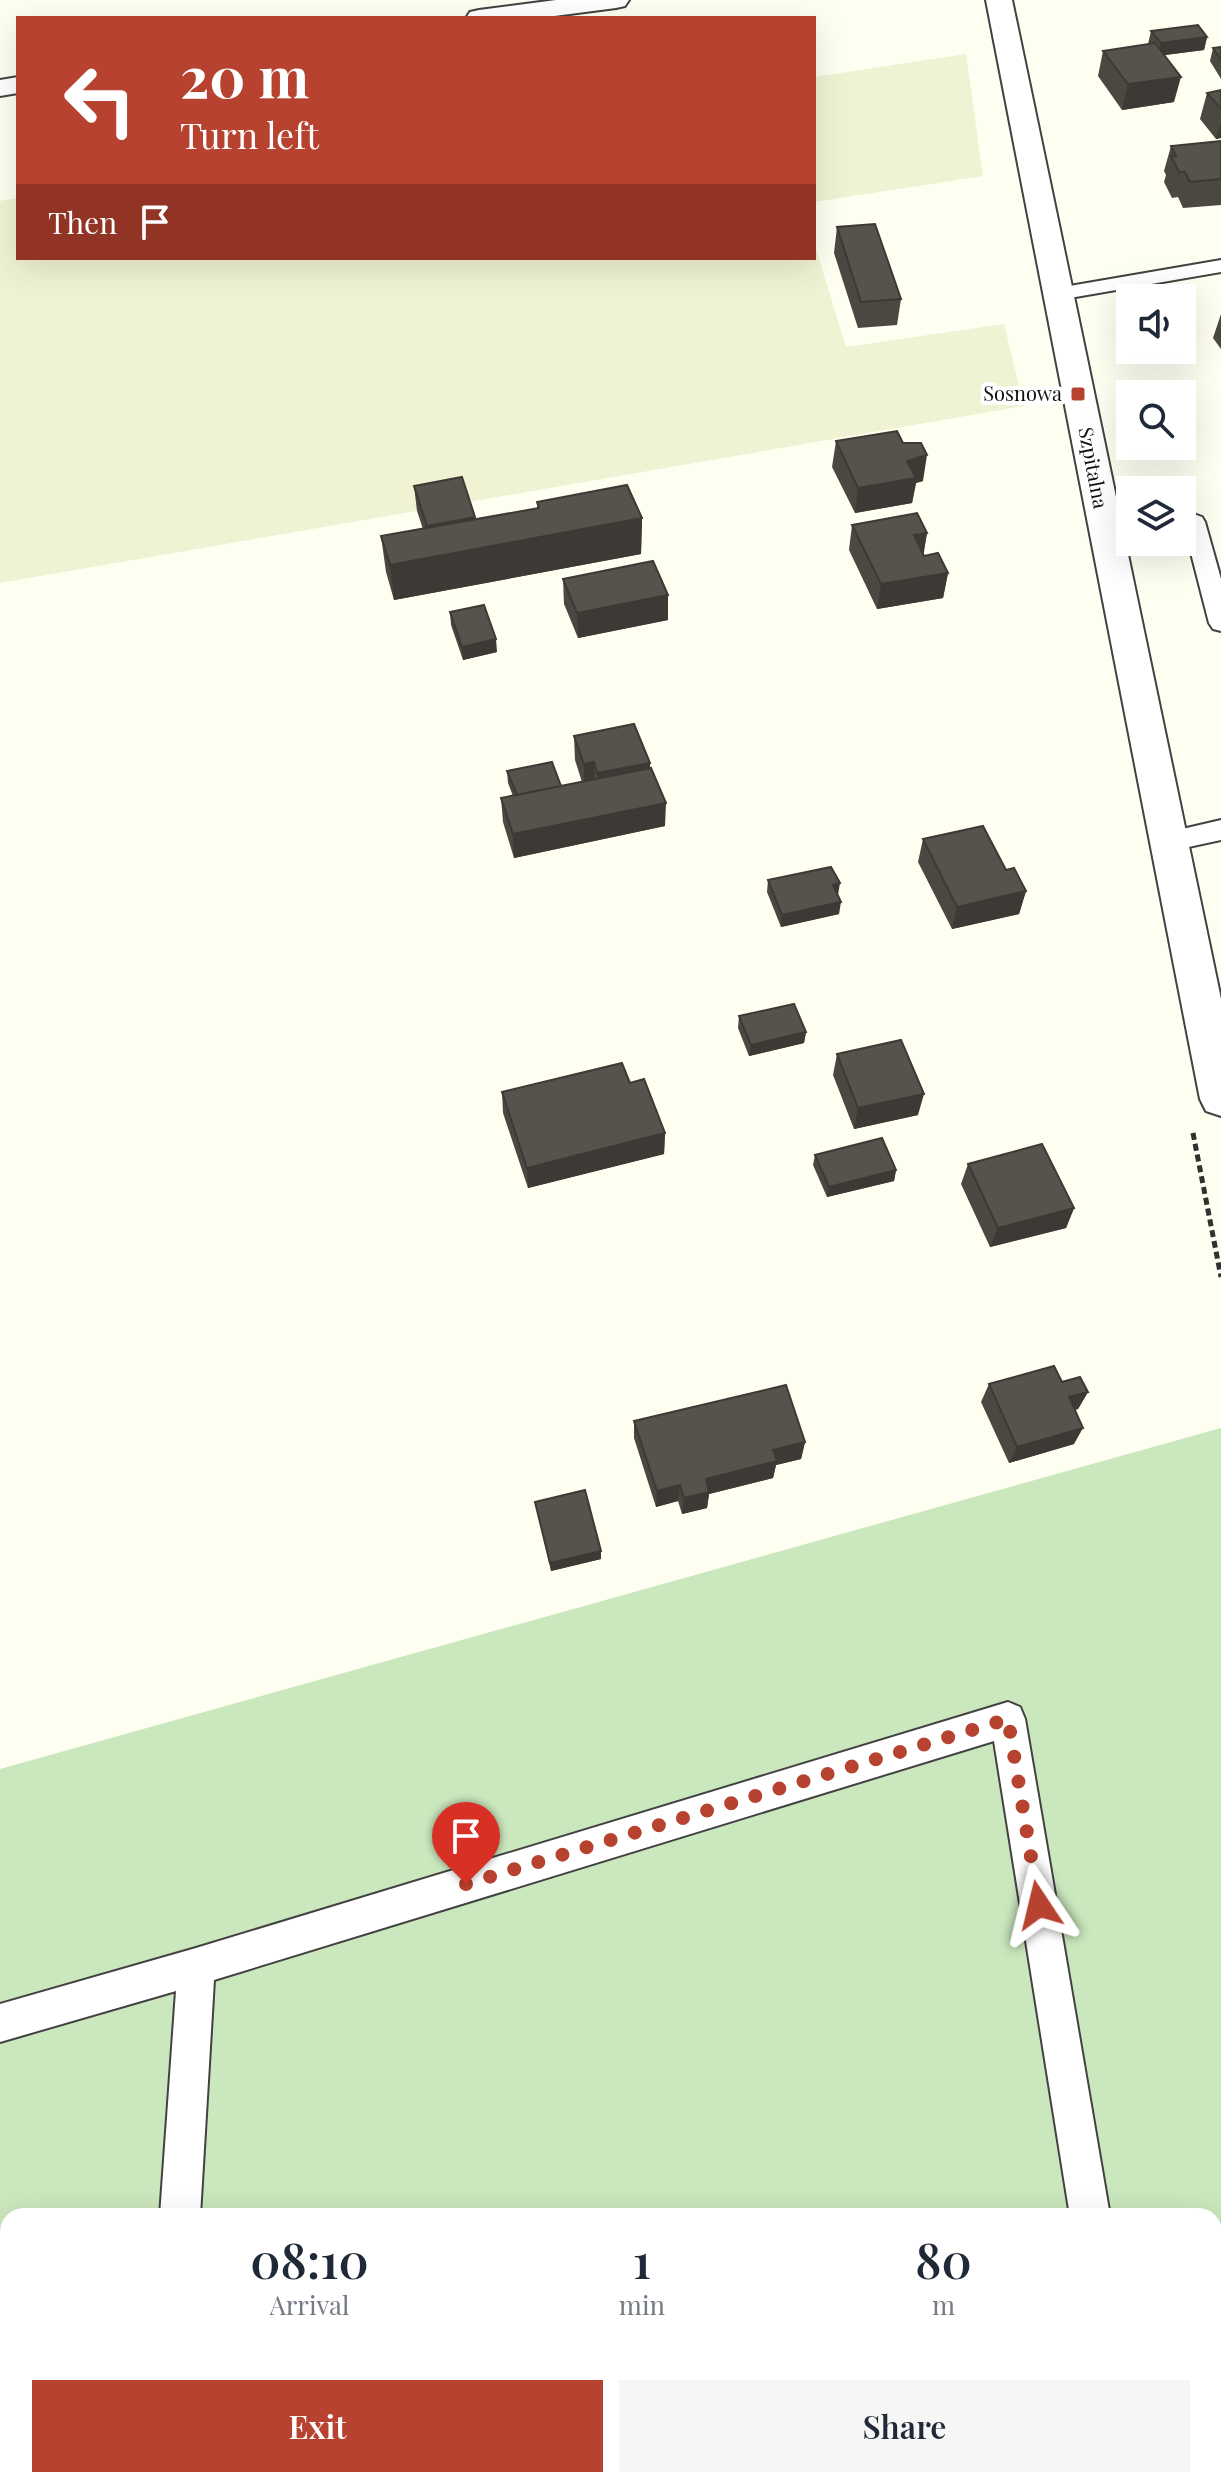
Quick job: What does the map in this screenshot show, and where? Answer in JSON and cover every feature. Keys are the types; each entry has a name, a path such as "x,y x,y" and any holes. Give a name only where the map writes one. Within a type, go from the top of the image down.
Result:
{"street":[{"path":"494,16 616,0"},
{"name":"Szpitalna","path":"999,0 1221,1099"}],"lane":[{"path":"1058,294 1221,266"},
{"path":"1196,529 1221,623"},
{"path":"1170,841 1221,830"},
{"path":"0,2023 196,1967 1008,1719 1089,2208"},
{"path":"181,2208 196,1967"}],"green space":[{"path":"966,54 983,176 816,202 816,77"},
{"path":"16,198 16,260 816,260 816,249 846,347 1004,324 1024,406 0,583 0,201"},
{"path":"1221,1428 1221,2208 0,2208 0,1769"}],"building":[{"path":"1198,25 1207,37 1161,43 1151,31"},
{"path":"1155,43 1181,77 1128,84 1103,51"},
{"path":"1221,47 1221,60 1213,48"},
{"path":"1221,90 1221,109 1207,93"},
{"path":"1221,141 1221,179 1190,182 1185,172 1179,172 1171,156 1176,156 1171,146"},
{"path":"875,224 901,299 861,302 837,227"},
{"path":"897,431 903,443 921,443 927,455 907,461 916,478 858,488 836,441"},
{"path":"462,477 475,517 427,526 414,486"},
{"path":"627,485 642,518 390,565 381,536 539,508 537,502"},
{"path":"917,513 927,533 914,535 924,556 938,553 948,573 881,584 852,525"},
{"path":"653,561 668,595 577,613 563,579"},
{"path":"484,605 496,639 462,647 450,612"},
{"path":"634,724 650,763 597,773 594,762 584,764 574,736"},
{"path":"552,762 561,786 517,795 507,771"},
{"path":"651,768 666,803 513,834 501,798"},
{"path":"983,826 1006,870 1014,868 1026,891 957,907 923,839"},
{"path":"831,867 840,883 833,885 841,902 782,915 768,880"},
{"path":"794,1004 806,1032 751,1045 739,1016"},
{"path":"901,1040 924,1094 858,1108 837,1054"},
{"path":"622,1063 630,1083 644,1079 665,1133 527,1168 502,1092"},
{"path":"882,1138 896,1170 829,1187 815,1155"},
{"path":"1042,1144 1074,1208 998,1228 968,1164"},
{"path":"1054,1366 1062,1382 1080,1377 1088,1392 1069,1397 1083,1428 1017,1447 989,1384"},
{"path":"786,1385 805,1442 773,1450 777,1461 706,1479 709,1492 684,1498 680,1485 657,1491 634,1421"},
{"path":"585,1490 601,1551 550,1563 535,1502"}],"place":[{"name":"Sosnowa","path":"1078,394"}],"route":[{"path":"466,1884 1008,1719 1039,1905"}]}
